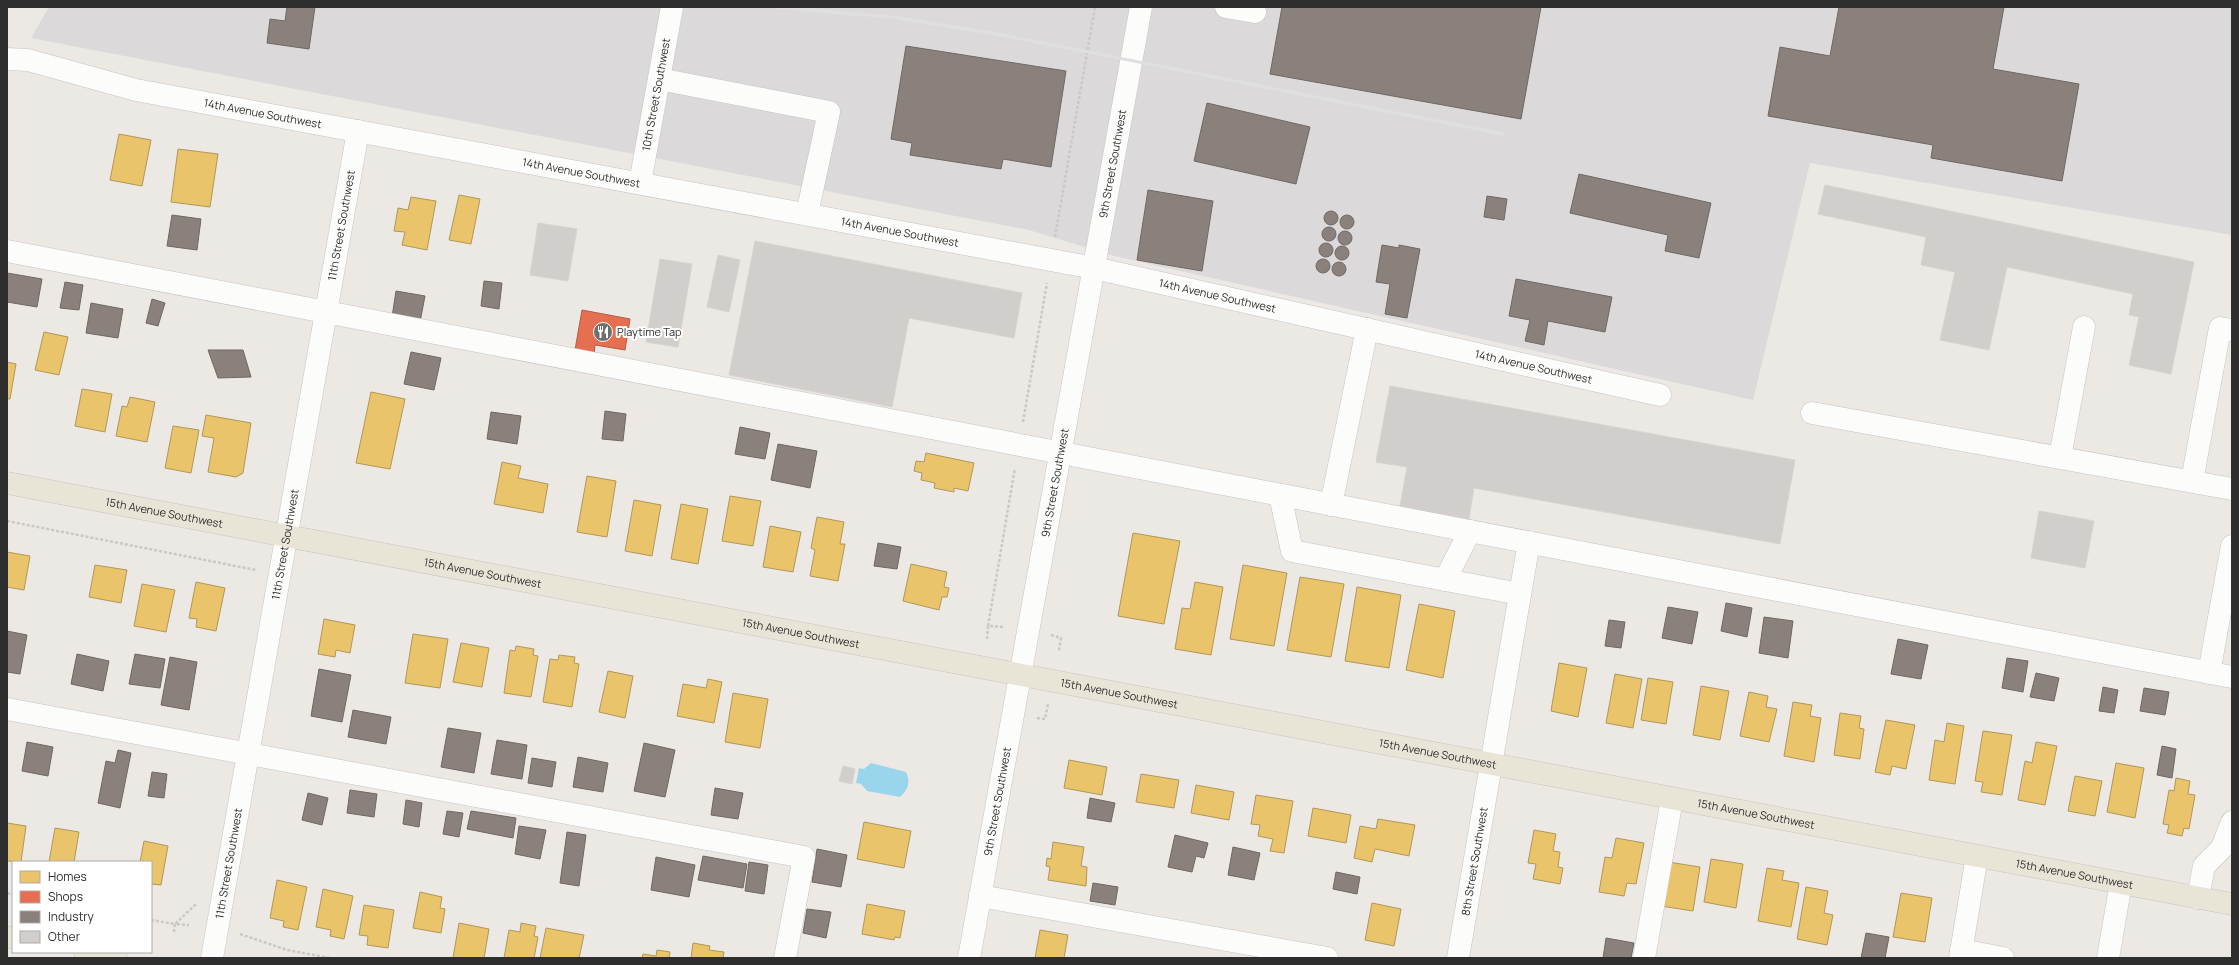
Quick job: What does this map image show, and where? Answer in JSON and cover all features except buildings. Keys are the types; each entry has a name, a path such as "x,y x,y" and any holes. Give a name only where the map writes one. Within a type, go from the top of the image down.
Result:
{"main road":[{"name":"15th Avenue Southwest","path":"7,482 2232,904"},
{"path":"90,953 116,958"}],"street":[{"name":"10th Street Southwest","path":"640,183 672,7"},
{"name":"9th Street Southwest","path":"969,958 1141,7"},
{"path":"1226,7 1255,12"},
{"name":"14th Avenue Southwest","path":"7,60 28,60 136,90 1094,268 1660,395"},
{"path":"658,79 829,112 807,214"},
{"name":"11th Street Southwest","path":"212,958 288,535 358,131"},
{"path":"7,251 2232,677"},
{"path":"2060,457 2084,327"},
{"path":"1331,505 1367,329"},
{"path":"2192,481 2226,329"},
{"path":"1812,413 2146,472 2232,489"},
{"path":"1280,495 1292,551 1520,594"},
{"path":"1445,580 1470,531"},
{"name":"8th Street Southwest","path":"1458,958 1529,542"},
{"path":"2209,673 2232,546"},
{"path":"7,709 248,756 804,857 785,958"},
{"path":"1644,958 1672,799"},
{"path":"2198,898 2204,866 2222,848 2232,822"},
{"path":"1977,856 1960,954 2003,958"},
{"path":"2108,958 2121,883"},
{"path":"980,896 1327,958"}],"path":[{"path":"1054,240 1095,7"},
{"path":"7,521 256,569 254,576"},
{"path":"987,639 988,626 1005,627"},
{"path":"1051,635 1062,638 1060,651"},
{"path":"1032,717 1044,719 1050,697"},
{"path":"174,932 176,924 196,905 197,897"},
{"path":"152,920 189,926"},
{"path":"236,932 287,950 330,958"}],"shaded area":[{"path":"49,7 2232,7 2232,235 1810,163 1753,400 1114,256 1029,230 31,38"}],"water":[{"path":"871,763 906,772 908,776 908,786 900,797 867,791 861,784 856,783 859,768 864,769"}],"railway":[{"path":"772,7 892,17 997,34 1503,134"}],"place":[{"name":"Playtime Tap","path":"603,332"}]}
